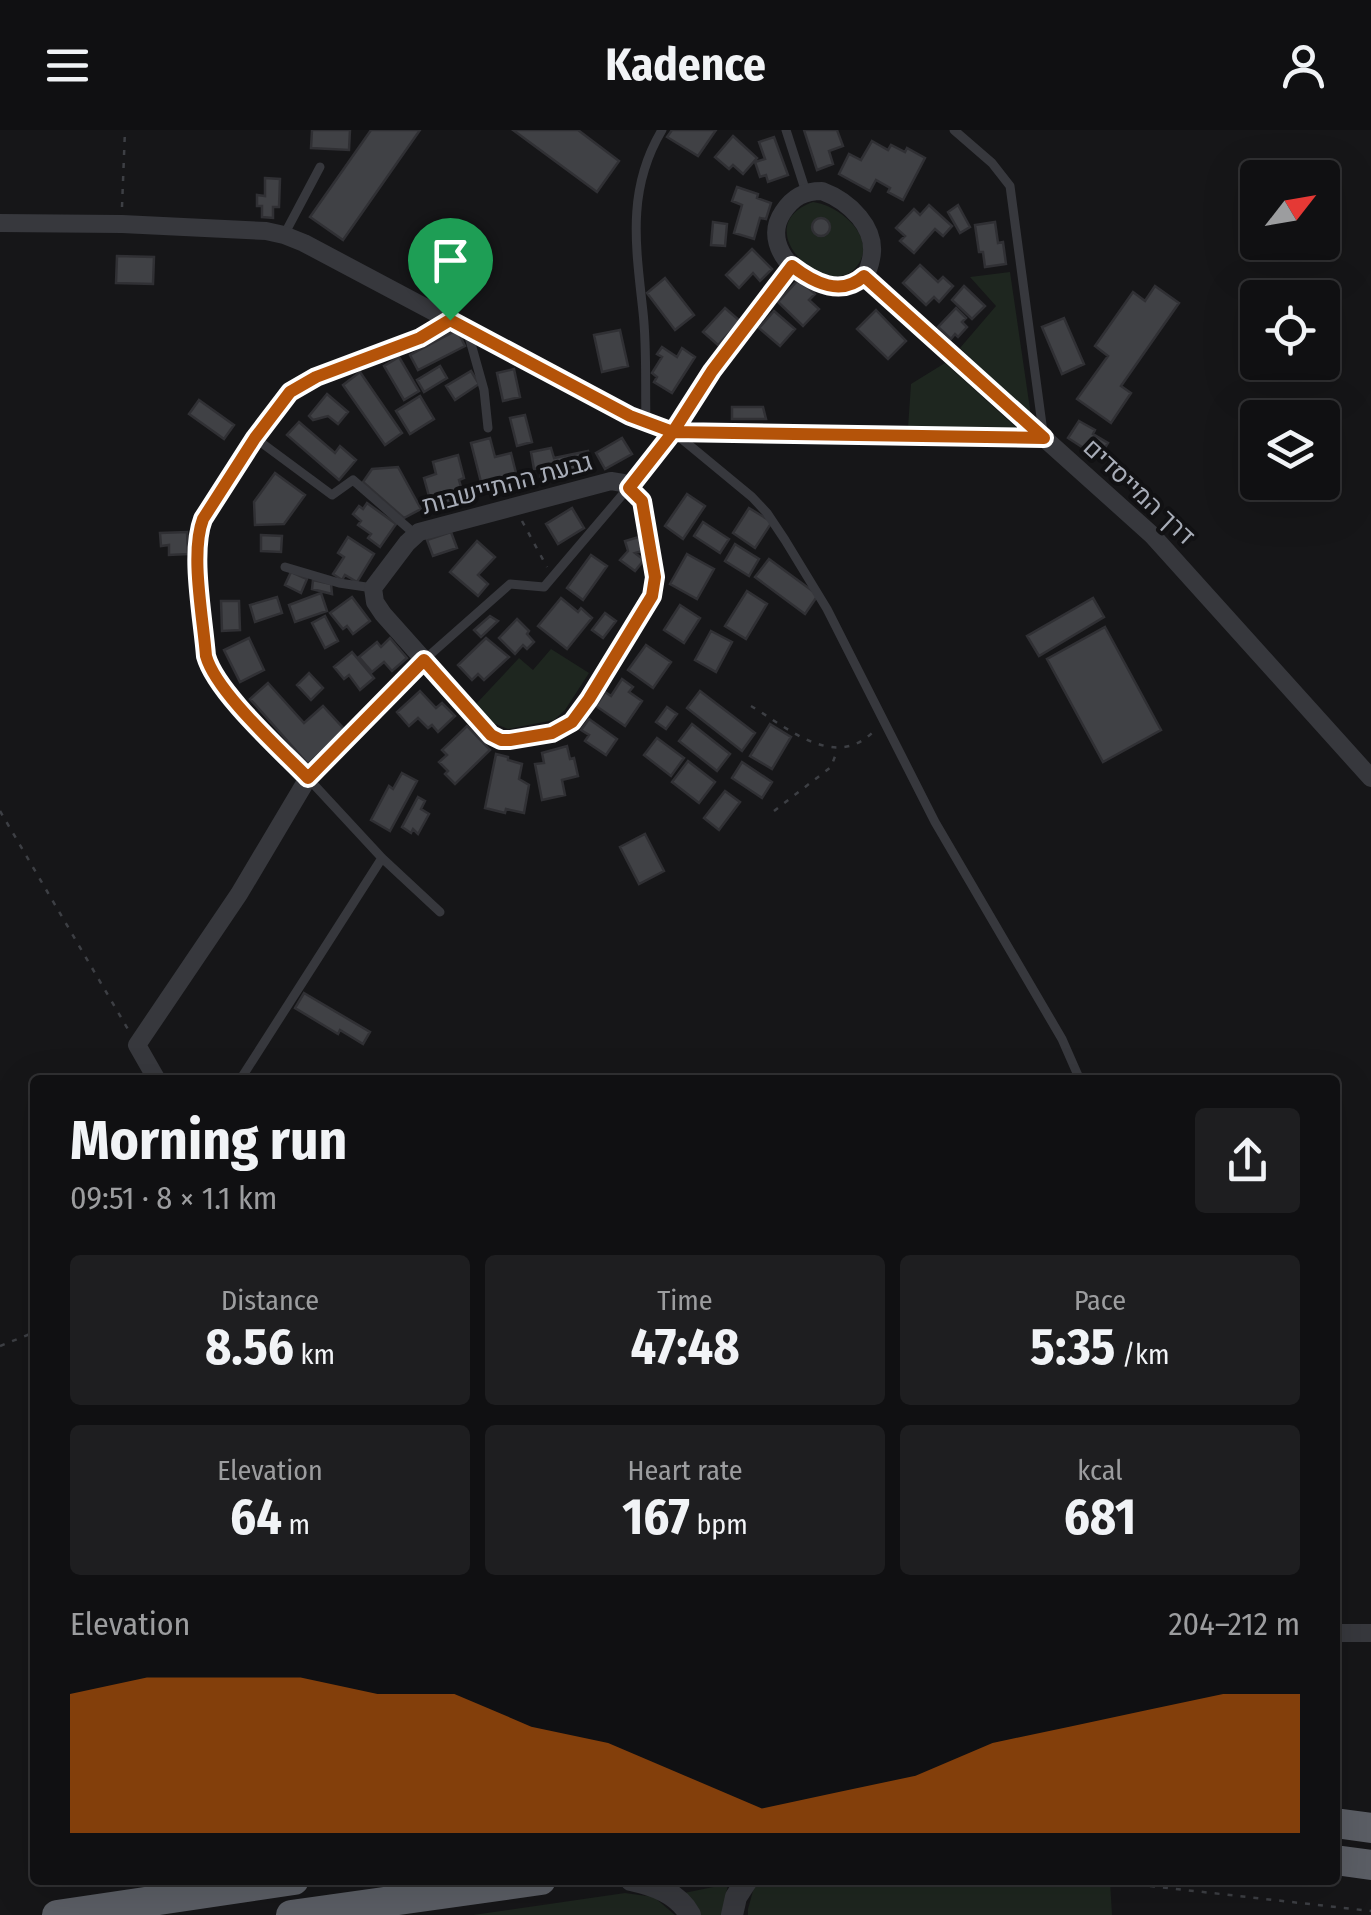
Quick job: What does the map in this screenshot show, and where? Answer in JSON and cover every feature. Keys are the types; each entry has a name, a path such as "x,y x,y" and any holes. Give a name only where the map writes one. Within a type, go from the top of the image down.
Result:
{"highway":[{"path":"1340,1823 1371,1828"},
{"path":"1340,1861 1371,1865"},
{"path":"57,1915 260,1885"},
{"path":"291,1915 504,1885"}],"street":[{"path":"806,192 833,195 853,210 873,242 864,276 852,286 831,287 806,277 777,247 777,222 794,199 806,192"},
{"name":"דרך המייסדים","path":"0,222 122,224 284,235 646,424 673,432 1044,438 1152,535 1371,778"},
{"path":"864,276 1044,438"},
{"path":"629,488 673,432"},
{"name":"גבעת ההתיישבות","path":"611,481 622,482 642,501 655,577 643,611 572,722 552,733 501,740 491,735 383,614 375,602 373,588 416,536 431,528 514,506 611,481"},
{"path":"154,1075 137,1045 240,894 308,778 424,660"},
{"path":"1340,1633 1371,1633"},
{"path":"649,1885 669,1893 690,1915"},
{"path":"732,1915 744,1885"}],"lane":[{"path":"646,424 636,204 643,173 662,130"},
{"path":"786,130 806,192"},
{"path":"954,130 992,163 1010,186 1044,438"},
{"path":"284,235 320,167"},
{"path":"712,371 792,266"},
{"path":"440,912 382,858 216,680 206,656 197,538 203,519 281,402 304,383 420,338 459,325 484,390 488,428"},
{"path":"673,432 737,483 767,513 827,608 935,822 1062,1038 1078,1075"},
{"path":"255,438 332,494 352,480 416,536"},
{"path":"424,660 510,584 544,588 629,488"},
{"path":"286,567 373,588"},
{"path":"243,1075 382,858"}],"path":[{"path":"122,224 125,130"},
{"path":"673,432 712,371"},
{"path":"514,506 552,577"},
{"path":"751,706 820,747 838,749 866,740 884,718"},
{"path":"774,810 830,767 838,749"},
{"path":"0,812 137,1045"},
{"path":"0,1346 30,1334"},
{"path":"1150,1886 1371,1911"}],"shaded area":[{"path":"813,202 834,209 860,234 862,255 857,266 844,275 829,276 813,269 789,243 787,228 794,213"},
{"path":"1010,272 1031,416 960,348 996,306 970,277"},
{"path":"945,363 1019,430 908,428 911,384"},
{"path":"551,649 589,673 565,710 554,720 508,729 491,722 476,704 519,658 533,670"},
{"path":"728,1885 722,1915 699,1915 684,1893"},
{"path":"755,1885 1110,1885 1112,1915 748,1915"},
{"path":"625,1893 654,1897 675,1915 473,1915"}],"building":[{"path":"312,130 350,130 349,150 311,148"},
{"path":"371,130 420,130 343,240 310,217"},
{"path":"513,130 578,130 619,161 597,192"},
{"path":"672,130 716,130 698,156 667,137"},
{"path":"804,130 837,130 843,146 829,151 833,164 817,170"},
{"path":"733,136 757,158 743,174 715,157"},
{"path":"774,137 788,175 768,182 766,175 760,177 755,162 765,159 759,142"},
{"path":"872,141 888,150 891,145 905,152 907,148 925,158 903,200 876,180 870,191 839,174 849,154 861,160"},
{"path":"265,178 280,179 279,207 273,207 273,218 262,217 262,206 257,206 257,195 265,196"},
{"path":"737,187 771,203 766,219 760,218 754,239 734,233 742,205 732,201"},
{"path":"929,205 952,226 943,236 935,229 914,253 900,241 905,236 896,228 914,209 920,215"},
{"path":"958,205 970,227 960,233 948,212"},
{"path":"821,218 828,220 828,234 821,236 814,234 812,227 814,220"},
{"path":"713,222 727,224 725,246 711,245"},
{"path":"995,222 1006,264 985,267 975,225"},
{"path":"752,249 772,269 760,281 753,273 739,288 726,275"},
{"path":"117,256 154,257 153,284 116,283"},
{"path":"920,265 938,282 943,277 953,286 939,302 934,297 926,305 903,283"},
{"path":"665,278 694,315 675,330 647,293"},
{"path":"799,279 815,294 809,300 819,309 803,326 778,302"},
{"path":"964,286 985,306 972,319 952,300"},
{"path":"1155,286 1179,303 1121,386 1131,393 1111,423 1077,399 1108,356 1095,346 1133,292 1145,301"},
{"path":"725,308 740,321 718,345 703,332"},
{"path":"956,308 966,318 962,322 967,327 951,339 938,327"},
{"path":"876,310 906,341 888,359 857,329"},
{"path":"774,311 795,329 780,346 759,328"},
{"path":"1064,318 1084,364 1062,374 1042,327"},
{"path":"457,330 465,346 418,370 410,355"},
{"path":"620,330 628,366 602,372 594,335"},
{"path":"662,347 677,357 682,348 695,357 672,393 654,382 657,377 652,373 662,357 657,354"},
{"path":"399,357 419,391 404,400 384,366"},
{"path":"440,366 447,378 424,392 417,380"},
{"path":"514,369 520,397 503,401 497,373"},
{"path":"471,371 479,384 455,400 446,386"},
{"path":"360,372 402,433 385,445 343,385"},
{"path":"327,394 348,412 338,424 328,416 313,420 309,416"},
{"path":"420,396 434,419 410,434 396,411"},
{"path":"199,400 234,425 224,439 189,414"},
{"path":"732,407 763,407 766,419 732,419"},
{"path":"525,415 532,442 517,446 510,418"},
{"path":"1079,421 1108,443 1101,454 1068,438"},
{"path":"299,422 335,453 340,446 356,460 339,480 287,435"},
{"path":"490,438 495,457 511,453 519,485 493,492 490,480 481,482 471,443"},
{"path":"622,438 632,454 605,469 596,453"},
{"path":"551,448 554,458 588,451 592,468 541,478 539,468 534,469 531,452"},
{"path":"458,455 465,501 432,507 424,478 436,474 433,462"},
{"path":"398,467 421,509 404,518 363,482 372,469"},
{"path":"275,473 305,495 284,524 255,525 254,502"},
{"path":"687,494 705,506 683,539 665,526"},
{"path":"367,503 396,524 380,547 368,538 371,534 358,525 361,521 353,514"},
{"path":"572,508 584,528 558,544 546,524"},
{"path":"749,508 772,522 755,548 733,533"},
{"path":"703,522 729,539 720,553 694,536"},
{"path":"187,532 188,554 169,555 169,545 161,546 160,533"},
{"path":"451,532 457,548 433,556 427,540"},
{"path":"261,535 282,536 281,552 261,551"},
{"path":"642,536 646,550 635,553 644,560 635,571 620,560 628,551 625,541"},
{"path":"348,537 374,554 357,582 333,574 344,557 338,553"},
{"path":"477,541 495,557 478,575 488,584 478,596 450,572"},
{"path":"735,544 759,559 749,576 725,561"},
{"path":"687,554 714,569 697,599 670,584"},
{"path":"591,555 607,566 583,600 567,588"},
{"path":"769,559 818,595 805,614 755,577"},
{"path":"291,572 307,579 301,593 285,585"},
{"path":"313,580 331,584 332,594 312,589"},
{"path":"747,591 767,604 746,639 725,626"},
{"path":"321,593 327,611 295,622 289,605"},
{"path":"277,597 282,613 255,622 250,605"},
{"path":"352,597 370,621 353,634 347,626 343,629 330,613"},
{"path":"561,598 592,618 567,649 538,626"},
{"path":"1093,598 1104,617 1039,656 1027,636"},
{"path":"221,601 239,601 240,630 222,631"},
{"path":"680,605 700,618 684,643 664,630"},
{"path":"605,613 616,621 603,638 592,630"},
{"path":"325,616 338,641 325,648 312,623"},
{"path":"490,616 498,621 481,637 474,630"},
{"path":"517,619 534,642 527,649 523,645 515,654 499,638"},
{"path":"1105,627 1161,730 1103,762 1047,659"},
{"path":"711,631 732,642 716,672 695,660"},
{"path":"249,638 264,670 240,682 224,650"},
{"path":"390,638 407,658 392,671 384,662 372,672 359,657 377,642 381,647"},
{"path":"486,638 509,657 484,680 478,674 472,680 458,665"},
{"path":"646,645 671,662 653,688 628,670"},
{"path":"352,652 374,678 360,690 349,675 344,679 334,667"},
{"path":"309,673 323,688 311,700 297,685"},
{"path":"622,679 633,687 629,692 642,701 625,726 596,706 605,692 611,696"},
{"path":"268,683 304,723 323,706 345,730 308,764 250,699"},
{"path":"420,691 436,708 442,703 455,716 438,732 418,718 409,726 397,712"},
{"path":"700,691 755,733 742,751 687,708"},
{"path":"667,707 677,714 666,729 656,722"},
{"path":"589,719 617,739 606,755 585,741 589,735 581,730"},
{"path":"692,724 730,754 717,771 679,741"},
{"path":"770,724 791,737 772,769 750,756"},
{"path":"467,726 490,750 455,784 439,762 447,755 442,750"},
{"path":"657,738 684,758 671,776 644,755"},
{"path":"567,746 578,776 562,780 565,795 542,800 535,764 544,763 542,753"},
{"path":"496,754 522,764 519,779 529,785 524,813 485,808"},
{"path":"688,761 715,782 699,803 672,782"},
{"path":"742,762 772,782 762,798 732,778"},
{"path":"402,773 417,781 390,831 371,820 389,786 393,789"},
{"path":"725,791 740,802 719,830 704,818"},
{"path":"418,797 425,801 421,809 429,814 418,834 402,827"},
{"path":"645,834 664,871 639,884 620,847"},
{"path":"304,993 370,1032 363,1044 295,1008"}],"route":[{"path":"450,320 420,338 316,377 290,392 255,438 200,528 197,546 210,669 225,691 308,778 424,660 491,735 501,740 552,733 580,714 652,596 655,577 642,501 629,488 673,432 712,371 792,266 806,277 831,287 852,286 864,276 1044,438 673,432 630,416 450,320"}]}
